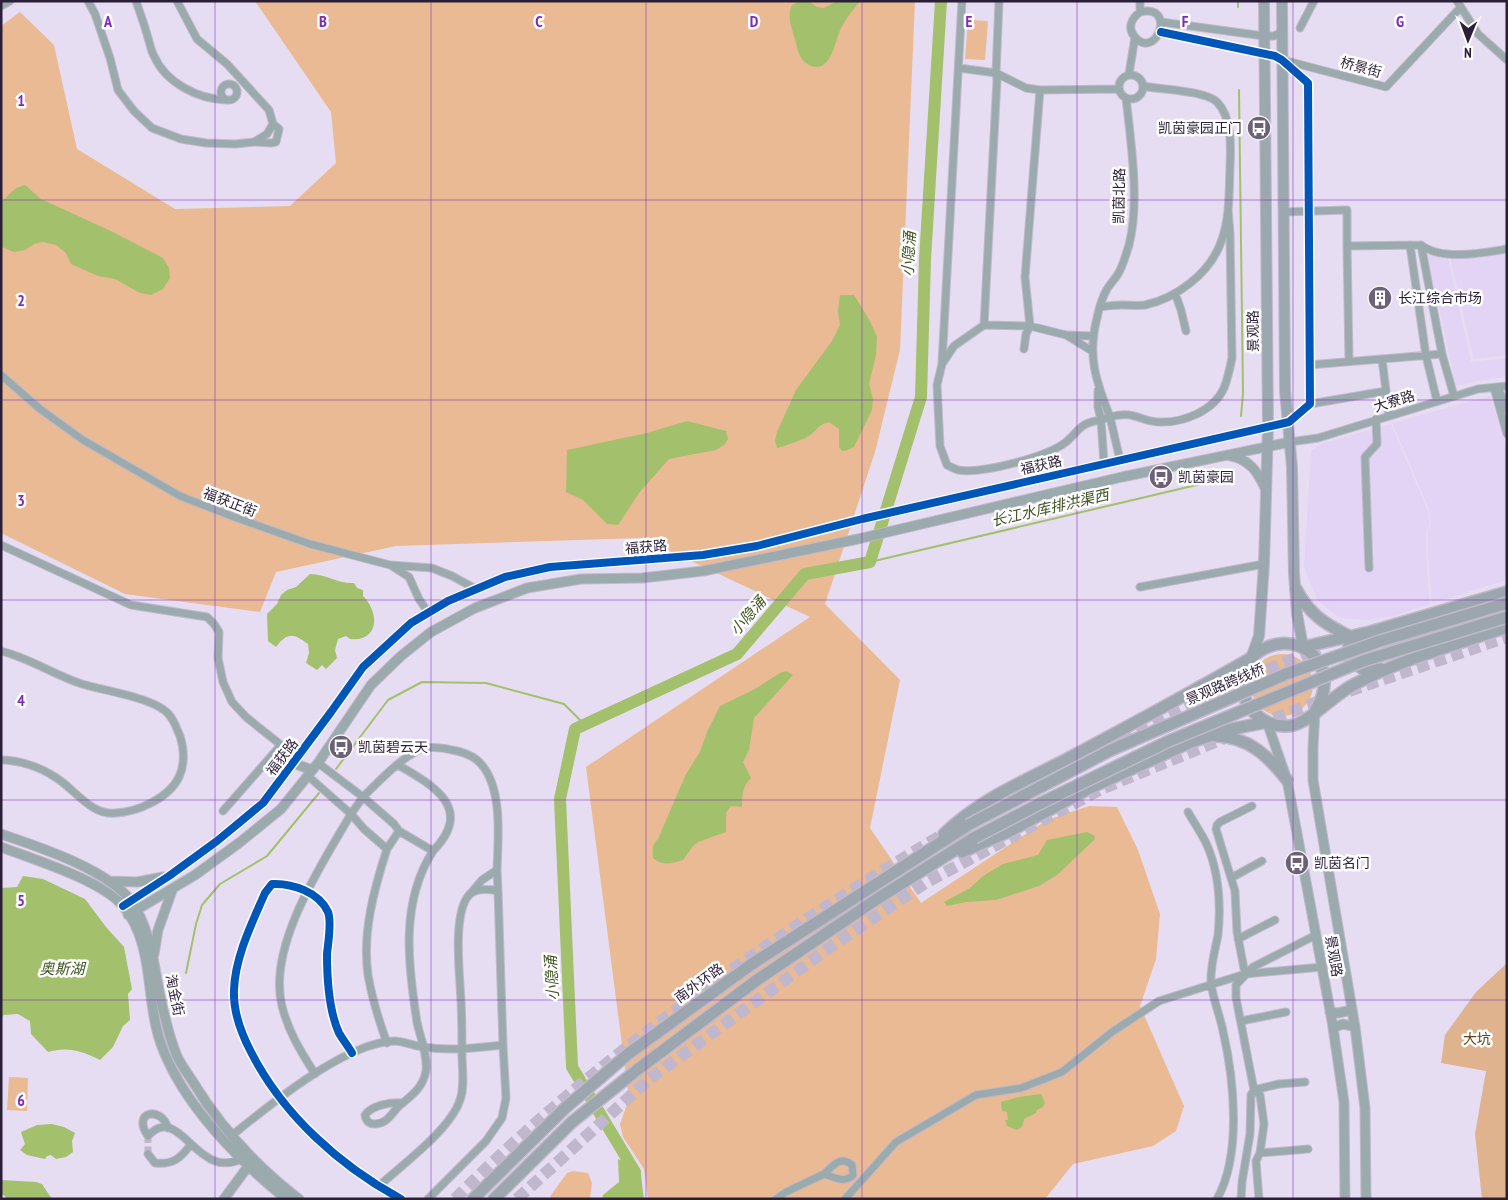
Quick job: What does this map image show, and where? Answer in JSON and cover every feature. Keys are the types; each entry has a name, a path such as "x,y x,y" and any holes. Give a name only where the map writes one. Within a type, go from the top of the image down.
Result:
{"highway":[{"path":"1296,589 1303,602 1321,620 1349,636"},
{"path":"927,850 957,821 991,799 1160,710 1269,646 1280,643 1303,647 1320,644 1370,632 1507,592"},
{"name":"景观路跨线桥","path":"968,824 1111,750 1286,674 1380,641 1507,602"},
{"path":"494,1199 572,1122 637,1070 757,980 974,838 1043,802 1169,742 1363,661 1507,617"},
{"path":"1251,658 1245,669 1242,682 1243,694 1248,706 1256,715 1267,722 1280,726 1293,725 1305,720 1352,685 1392,666 1507,627"},
{"path":"1370,632 1355,640 1349,646 1350,658 1364,670 1392,666"},
{"path":"1303,647 1317,660 1325,676 1324,695 1316,711"},
{"path":"933,864 992,840 1090,788 1191,742 1228,730 1267,722"},
{"path":"1210,736 1228,736 1246,742 1271,760 1287,780"},
{"name":"南外环路","path":"473,1199 564,1109 628,1054 752,964 968,824"}],"main road":[{"name":"景观路","path":"1251,658 1260,636 1268,426 1264,1"},
{"path":"1282,1 1285,391 1292,467 1294,573 1297,614 1303,647"}],"street":[{"path":"1,6 10,1"},
{"path":"88,1 95,14 110,58 118,90 134,111 152,128 181,139 206,143 276,142 279,129 273,124 270,110 227,64 197,39 178,1"},
{"path":"136,1 154,57 164,72 178,84 204,96 230,100 235,98 237,93 235,88 229,84 212,96 204,96"},
{"path":"962,1 942,364 937,385 940,446 947,465 958,470 982,470 1048,452 1066,442 1078,428 1090,422 1121,414 1132,414 1158,422 1189,417 1215,401 1224,389 1232,358 1231,255 1228,208 1230,136 1227,119 1216,102 1200,95 1143,86"},
{"path":"984,325 997,80 999,1"},
{"path":"1140,1 1140,12"},
{"path":"1300,28 1314,1"},
{"path":"1459,4 1478,34 1507,60"},
{"name":"桥景街","path":"1282,60 1386,86 1459,4"},
{"path":"1161,22 1158,36 1149,42 1144,42 1132,33 1131,24 1140,12 1150,12 1161,22 1264,36 1274,36 1282,32"},
{"path":"1160,32 1275,56 1308,83 1310,404"},
{"path":"1129,74 1135,37"},
{"path":"959,68 996,73 1026,88 1040,90 1118,89"},
{"path":"1129,74 1137,76 1143,86 1138,97 1130,99 1122,96 1118,89 1122,78 1129,74"},
{"path":"221,90 226,100"},
{"path":"1024,349 1026,334 1030,326 1025,277 1040,90"},
{"name":"凯茵北路","path":"1092,351 1092,336 1100,307 1107,290 1119,274 1129,245 1134,208 1132,150 1126,98"},
{"path":"254,142 267,134 273,124"},
{"path":"1100,307 1144,305 1162,300 1175,293 1202,272 1215,255 1222,241 1228,208"},
{"path":"1283,212 1347,210 1349,361"},
{"path":"1410,245 1426,356 1438,401"},
{"path":"1347,246 1421,245 1429,251 1447,255 1507,249"},
{"path":"1421,245 1442,354 1454,396"},
{"path":"1175,293 1186,331"},
{"path":"942,364 954,346 984,325 1030,326 1066,335 1092,336"},
{"path":"1066,335 1092,351 1098,387 1098,407 1101,420 1104,463"},
{"path":"1309,365 1442,354"},
{"path":"1382,359 1388,415"},
{"name":"福获正街","path":"1,375 40,409 83,440 180,496 310,544 390,565 432,568 476,589"},
{"name":"大寮路","path":"1290,442 1318,438 1478,389 1507,386"},
{"path":"1098,387 1110,417 1120,460"},
{"path":"1496,388 1507,409"},
{"path":"1496,388 1507,434"},
{"path":"1289,422 1310,404 1386,391"},
{"path":"1370,568 1365,457 1377,444 1376,419"},
{"name":"福获路","path":"127,903 217,841 263,803 363,667 411,623 428,612 476,589 505,577 550,567 703,555 757,546 862,519 1289,422"},
{"path":"132,913 174,888 239,843 280,809 313,769 371,685 402,656 432,632 475,608 527,588 581,579 642,578 703,571 858,540 1122,477 1290,442"},
{"path":"1229,455 1246,460 1257,472 1266,490"},
{"path":"1,544 131,604 207,617 219,632 218,658 223,682 232,702 246,717 281,745 293,763 313,769 363,797 394,824 399,831 433,851"},
{"path":"1140,588 1264,564"},
{"path":"390,565 409,577 419,599 428,612"},
{"path":"1,651 14,654 82,684 159,706 170,715 178,730 183,745 184,762 180,776 172,789 144,806 115,814 103,812 90,805 56,777 37,767 1,760"},
{"path":"1316,711 1313,780 1355,1027 1365,1108 1366,1199"},
{"name":"景观路","path":"1267,722 1287,780 1333,1028 1344,1102 1345,1199"},
{"path":"223,811 281,745"},
{"path":"315,1074 296,1045 282,1006 279,984 282,958 289,933 308,892 351,814 363,797 398,764 416,751 427,747 459,751 477,760 486,773 493,790 497,808 496,870 506,1098 502,1118 486,1141 428,1199"},
{"path":"398,764 434,788 447,803 451,816 444,840 433,851 418,878 410,930 410,976 426,1070 415,1094 388,1120 369,1123 366,1120 365,1115 368,1111 385,1104 403,1104"},
{"path":"313,769 364,829 387,849"},
{"path":"1245,974 1238,939 1235,891 1216,829 1217,825 1234,814 1252,806"},
{"path":"1188,812 1207,845 1215,869 1219,895 1218,934 1213,958 1211,984 1224,1033 1232,1092 1232,1145 1227,1177 1217,1199"},
{"path":"387,1042 373,998 368,974 367,946 373,898 387,849 399,831"},
{"path":"1,834 52,852 110,881 137,882 168,876"},
{"path":"1,847 63,870 127,903"},
{"path":"1231,878 1262,861"},
{"path":"379,1186 419,1151 454,1113 460,1099 463,1078 458,929 468,896 482,880 496,870"},
{"path":"110,881 127,903 132,913 145,955 151,1005 161,1044 180,1084 228,1146 247,1161 286,1199"},
{"path":"352,1053 339,1033 328,987 327,956 330,920 328,911 308,892 285,883 272,884 265,893 238,964 234,990 236,1013 242,1035 267,1080 296,1118 355,1170 401,1199"},
{"path":"154,956 158,930 174,888"},
{"path":"468,896 475,891 485,889 498,890"},
{"name":"淘金街","path":"132,913 145,928 154,956 158,990 178,1058 204,1100 247,1161 299,1199"},
{"path":"1238,939 1275,920"},
{"path":"1241,1199 1250,1134 1251,1095 1254,1090 1235,989 1238,981 1254,967 1316,935"},
{"path":"845,1199 896,1142 976,1095 1021,1088 1062,1072 1112,1032 1159,1002 1245,974 1322,967"},
{"path":"1330,1012 1338,1013 1352,1010"},
{"path":"1241,1021 1286,1012"},
{"path":"1333,1028 1343,1024 1355,1027"},
{"path":"231,1136 315,1074 360,1048 394,1041 423,1047 462,1050 503,1045"},
{"path":"1254,1090 1279,1084 1306,1082"},
{"path":"1254,1090 1259,1092 1263,1104 1264,1124 1260,1153 1256,1161 1259,1199"},
{"path":"168,1128 174,1129 184,1136 206,1158 233,1163 247,1161"},
{"path":"148,1154 155,1163 165,1164 176,1161 191,1144"},
{"path":"1260,1153 1308,1149"},
{"path":"224,1199 247,1161"},
{"path":"776,1199 823,1174"}],"shaded area":[{"path":"255,1 915,1 900,350 875,452 825,604 900,680 870,828 921,903 1047,820 1089,806 1117,807 1138,850 1160,914 1156,959 1140,1006 1184,1106 1176,1131 1153,1146 1073,1164 1045,1199 648,1199 644,1169 623,1137 620,1124 629,1099 586,767 810,617 642,538 396,546 276,572 260,612 125,594 1,533 1,26 20,12 54,45 77,149 175,209 290,206 336,163 331,112"},
{"path":"968,20 988,21 985,60 965,59"},
{"path":"1507,252 1507,355 1474,359 1450,257"},
{"path":"1427,254 1448,258 1471,362 1507,358 1507,377 1456,386"},
{"path":"1490,396 1507,448 1507,580 1432,603 1428,553 1428,530 1431,524 1429,509 1392,423"},
{"path":"1391,424 1428,511 1430,524 1426,531 1426,555 1430,604 1393,616 1368,620 1340,618 1318,601 1304,567 1311,451 1323,443"},
{"path":"1282,654 1294,656 1304,663 1311,673 1313,685 1311,697 1304,707 1294,714 1282,716 1270,714 1260,707 1253,697 1251,685 1253,673 1260,663 1270,656"},
{"path":"9,1077 28,1078 27,1111 7,1110"},
{"path":"573,1171 588,1173 592,1183 590,1199 550,1199 567,1173"}],"green space":[{"name":"大坑","path":"1507,963 1507,1199 1482,1199 1475,1134 1486,1071 1441,1063 1445,1035 1476,992"}],"water":[{"path":"800,1 810,2 817,7 824,8 837,1 860,1 842,26 828,61 817,67 809,65 801,58 791,24 790,9 792,5"},
{"path":"25,185 41,199 113,232 163,258 169,268 170,278 163,289 151,295 140,293 115,279 98,276 71,264 66,253 56,245 43,242 34,244 25,250 14,252 2,247 1,202 16,188"},
{"path":"840,295 854,295 870,321 877,337 876,355 869,384 873,399 872,410 854,447 845,451 842,451 839,447 839,429 829,422 820,426 807,437 777,448 775,441 777,432 796,390 832,341 840,325 838,311"},
{"path":"687,421 726,431 728,439 724,445 716,450 669,459 639,493 618,525 607,524 583,500 566,492 567,450 647,433"},
{"path":"310,574 354,583 357,588 363,590 363,596 369,603 374,618 374,625 367,636 360,639 350,639 346,636 338,639 335,650 337,658 326,669 322,665 317,670 306,663 309,653 308,644 295,636 284,638 276,647 268,641 267,614 277,604 281,595 287,590 296,587"},
{"path":"786,671 793,675 754,718 749,750 743,762 751,778 744,788 742,807 731,806 726,813 726,832 698,842 683,860 667,864 657,861 653,858 654,845 686,774 700,752 707,732 720,706"},
{"path":"1087,832 1095,836 1094,840 1057,875 1039,886 996,900 967,902 947,906 944,902 970,888 983,876 1003,864 1038,855 1047,840"},
{"name":"奥斯湖","path":"23,876 43,879 85,899 124,947 132,989 128,994 130,1020 123,1026 113,1047 100,1060 75,1050 62,1049 48,1052 31,1034 30,1021 18,1014 4,1015 1,1018 1,888 17,887"},
{"path":"1041,1094 1045,1103 1043,1107 1024,1119 1022,1127 1017,1130 1007,1126 1005,1120 1008,1120 1007,1112 1002,1111 1001,1102"},
{"path":"52,1124 64,1127 75,1133 72,1141 73,1152 66,1157 56,1159 51,1155 45,1159 27,1155 20,1150 25,1144 21,1132 37,1125"},
{"path":"618,1159 640,1169 644,1199 602,1199 603,1195 619,1182"},
{"path":"1,1180 42,1184 52,1199 8,1199 1,1193"}],"waterway":[{"name":"小隐涌","path":"636,1199 635,1172 572,1067 560,799 575,729 737,654 805,574 870,562 921,397 925,259 941,1"},
{"name":"长江水库排洪渠西","path":"1238,1 1238,7"},
{"name":"长江水库排洪渠西","path":"1239,90 1243,393 1241,416"},
{"name":"长江水库排洪渠西","path":"870,562 1222,479 1232,471"},
{"path":"336,769 388,700 422,682 486,683 564,704 584,724"},
{"path":"186,973 202,905 220,884 267,856 319,793"}],"tunnel":[{"path":"1349,691 1507,637"},
{"path":"978,815 1016,792 1194,701 1319,648"},
{"path":"1257,725 1327,698"},
{"path":"517,1199 648,1080 826,950 925,883 1101,789 1232,735"},
{"path":"455,1199 510,1146 568,1095 689,1000 817,913 947,832"},
{"path":"148,1136 148,1154"}],"cycle path":[{"path":"123,906 217,841 263,803 363,667 411,623 448,601 505,577 550,567 703,555 757,546 862,519 1289,422 1310,404 1308,83 1275,56 1161,32"},
{"path":"352,1053 339,1033 331,1005 327,963 330,927 328,912 324,905 312,894 296,887 272,884 265,893 237,965 234,998 238,1022 244,1037 264,1075 279,1097 315,1137 356,1171 401,1199"}],"place":[{"name":"凯茵豪园正门","path":"1259,128"},
{"name":"长江综合市场","path":"1380,298"},
{"name":"凯茵豪园","path":"1161,477"},
{"name":"凯茵碧云天","path":"341,747"},
{"name":"凯茵名门","path":"1297,863"}]}
